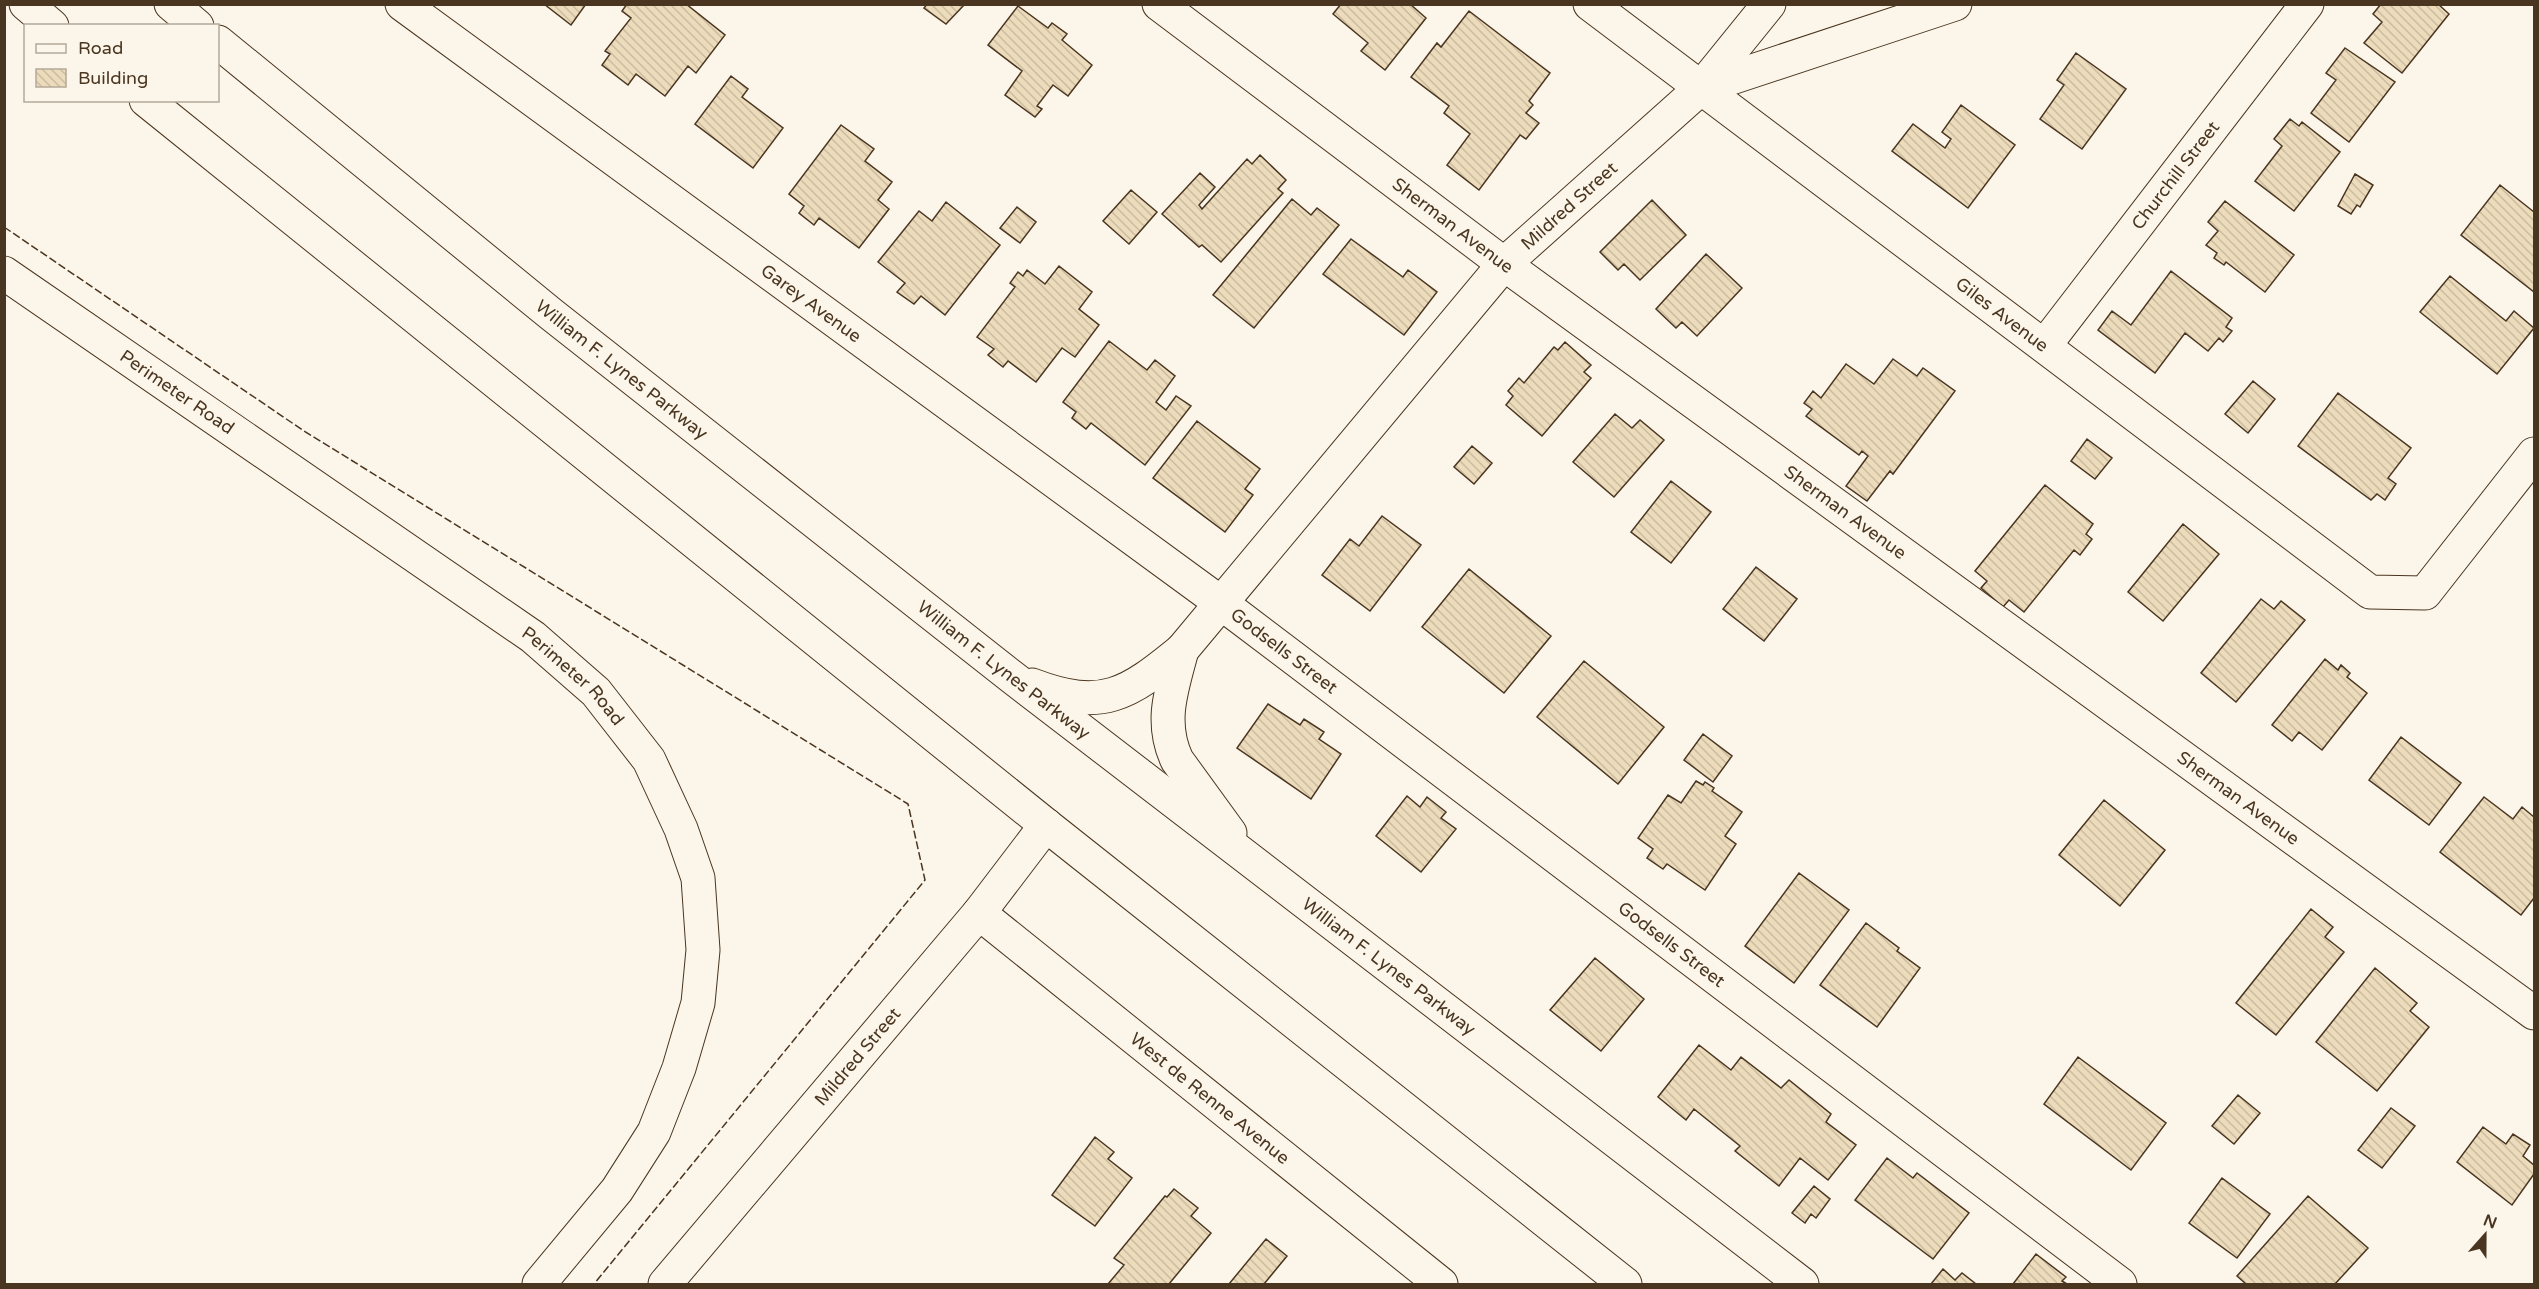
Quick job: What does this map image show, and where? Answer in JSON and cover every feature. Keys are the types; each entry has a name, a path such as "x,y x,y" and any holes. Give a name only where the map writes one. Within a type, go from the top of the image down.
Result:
{"main road":[{"path":"26,4 50,24"},
{"path":"171,4 195,24"},
{"name":"Garey Avenue","path":"402,4 1221,603"},
{"name":"Sherman Avenue","path":"1159,4 1504,264 2535,1013"},
{"name":"Giles Avenue","path":"1590,4 2370,591 2425,593 2535,454"},
{"path":"1701,88 1769,4"},
{"name":"Mildred Street","path":"1182,650 1504,264 1701,88 1955,4"},
{"name":"Churchill Street","path":"2045,345 2307,4"},
{"name":"William F. Lynes Parkway","path":"219,43 551,314 1012,677 1802,1284"},
{"path":"148,102 1046,825 1625,1284"},
{"name":"Perimeter Road","path":"4,273 533,638 596,692 649,760 681,829 698,878 703,950 698,1003 679,1068 654,1132 617,1190 539,1284"},
{"name":"Godsells Street","path":"1221,603 2120,1284"},
{"path":"1012,677 1061,695 1110,696 1143,681 1182,650"},
{"path":"1182,650 1167,712 1171,748 1177,760 1255,865"},
{"name":"Mildred Street","path":"665,1284 978,913 1046,825"},
{"name":"West de Renne Avenue","path":"978,913 1441,1284"}],"building":[{"path":"544,4 586,4 571,25"},
{"path":"627,4 686,4 725,35 696,73 688,66 665,96 636,74 628,85 602,65 610,54 605,51 631,18 622,11"},
{"path":"927,4 965,4 946,24 924,8"},
{"path":"1341,4 1410,4 1426,18 1385,70 1361,51 1368,43 1333,14"},
{"path":"2381,4 2438,4 2449,14 2402,73 2364,43 2382,22 2373,14"},
{"path":"1018,6 1048,28 1052,23 1067,34 1062,40 1092,65 1068,96 1053,85 1037,106 1042,109 1035,117 1005,95 1022,71 988,45"},
{"path":"1469,11 1550,73 1529,101 1533,105 1526,113 1539,123 1526,139 1520,135 1479,190 1447,165 1470,134 1444,113 1449,106 1411,77 1437,43 1441,47"},
{"path":"2345,48 2395,82 2349,142 2311,113 2336,80 2326,73"},
{"path":"2076,53 2126,89 2082,149 2040,119 2064,85 2057,80"},
{"path":"731,76 748,89 742,97 783,128 753,168 695,124"},
{"path":"1961,105 2015,145 1968,208 1892,151 1913,124 1945,148 1951,139 1942,132"},
{"path":"2290,119 2299,126 2302,122 2340,152 2294,211 2255,181 2282,146 2274,139"},
{"path":"841,125 874,149 865,161 892,182 878,200 889,209 859,248 819,218 814,225 799,213 804,206 789,194"},
{"path":"1260,155 1286,180 1278,189 1283,193 1221,262 1202,245 1199,247 1162,214 1200,173 1215,187 1199,205 1202,209 1247,159 1252,164"},
{"path":"2355,174 2373,185 2360,207 2357,205 2351,214 2338,206"},
{"path":"2500,185 2534,212 2534,292 2461,235"},
{"path":"1131,190 1157,212 1129,244 1103,221"},
{"path":"1292,199 1311,215 1317,208 1339,225 1254,328 1213,295"},
{"path":"1652,200 1686,235 1640,280 1624,264 1618,270 1600,252"},
{"path":"2225,201 2294,255 2265,292 2226,262 2224,265 2214,258 2217,253 2206,245 2218,231 2208,222"},
{"path":"946,202 1000,245 945,315 921,296 914,304 897,292 905,283 878,262 919,211 932,221"},
{"path":"1017,207 1036,222 1020,243 1000,228"},
{"path":"1351,239 1403,277 1408,270 1437,292 1404,335 1323,274"},
{"path":"1706,254 1742,288 1697,336 1682,322 1676,328 1656,309"},
{"path":"1059,266 1092,292 1079,309 1099,325 1075,357 1062,348 1036,382 1008,361 1003,367 988,355 994,349 977,337 1015,287 1010,283 1018,272 1023,276 1027,270 1045,284"},
{"path":"2171,271 2232,318 2226,327 2232,331 2223,342 2219,338 2208,351 2185,333 2155,373 2098,330 2112,311 2131,325"},
{"path":"2450,276 2506,321 2514,311 2534,328 2497,374 2420,312"},
{"path":"1109,341 1147,370 1155,360 1175,376 1156,402 1166,410 1176,396 1191,406 1145,465 1091,423 1086,429 1072,418 1076,412 1063,402"},
{"path":"1565,342 1591,365 1584,372 1591,378 1542,436 1506,405 1513,396 1508,391 1519,378 1524,383 1554,347 1558,350"},
{"path":"1893,359 1917,376 1923,368 1955,391 1893,474 1890,471 1867,501 1846,486 1868,456 1862,451 1859,455 1806,416 1812,409 1804,403 1813,391 1821,398 1846,364 1874,384"},
{"path":"2253,381 2275,399 2248,433 2225,414"},
{"path":"2338,393 2411,448 2388,478 2396,484 2385,500 2377,494 2371,500 2298,446"},
{"path":"1615,414 1632,428 1640,420 1664,440 1614,497 1573,462"},
{"path":"1197,421 1260,469 1245,489 1253,495 1225,532 1153,478"},
{"path":"2087,439 2112,458 2095,479 2071,461"},
{"path":"1472,446 1492,463 1474,484 1454,467"},
{"path":"1671,481 1711,512 1671,563 1631,532"},
{"path":"2045,485 2093,524 2086,534 2092,539 2080,555 2074,550 2024,612 2009,600 2003,607 1981,588 1987,581 1975,571"},
{"path":"1382,516 1421,545 1370,611 1322,575 1350,539 1359,546"},
{"path":"2183,524 2219,554 2163,621 2128,592"},
{"path":"1756,567 1797,599 1764,641 1723,609"},
{"path":"1469,569 1551,636 1504,693 1422,627"},
{"path":"2261,599 2274,609 2281,601 2305,620 2236,702 2201,673"},
{"path":"2325,659 2338,670 2341,665 2350,673 2347,677 2367,693 2322,750 2299,732 2292,741 2272,725"},
{"path":"1584,661 1664,727 1618,784 1537,717"},
{"path":"1268,704 1300,725 1304,719 1324,732 1319,739 1341,754 1311,799 1237,748"},
{"path":"1703,734 1732,756 1713,782 1684,760"},
{"path":"2401,737 2461,783 2429,825 2369,780"},
{"path":"1696,781 1703,785 1705,782 1714,788 1712,791 1742,812 1725,836 1736,844 1705,890 1667,864 1663,869 1647,858 1653,849 1638,838 1668,795 1681,803"},
{"path":"1407,796 1420,807 1427,797 1446,812 1441,818 1456,829 1421,872 1376,836"},
{"path":"2484,797 2513,819 2522,807 2534,817 2534,898 2521,915 2440,852"},
{"path":"2104,800 2165,850 2120,906 2059,855"},
{"path":"1799,873 1849,910 1794,983 1745,946"},
{"path":"2311,909 2333,927 2325,937 2344,952 2276,1035 2236,1003"},
{"path":"1866,923 1899,948 1897,951 1920,968 1877,1027 1820,985"},
{"path":"1595,958 1644,999 1601,1051 1550,1010"},
{"path":"2375,968 2417,1003 2410,1011 2429,1027 2377,1091 2316,1042"},
{"path":"1699,1045 1731,1070 1741,1057 1781,1088 1789,1080 1831,1114 1826,1122 1856,1145 1828,1180 1800,1158 1779,1186 1735,1151 1740,1146 1694,1109 1686,1120 1658,1097"},
{"path":"2078,1057 2166,1123 2131,1170 2044,1104"},
{"path":"2238,1095 2260,1113 2234,1144 2212,1126"},
{"path":"2391,1108 2415,1126 2382,1168 2358,1150"},
{"path":"2483,1127 2506,1144 2513,1134 2530,1145 2523,1156 2534,1165 2534,1174 2512,1205 2457,1162"},
{"path":"1095,1137 1114,1152 1108,1159 1132,1178 1095,1226 1052,1195"},
{"path":"1887,1158 1913,1178 1917,1173 1969,1213 1933,1259 1855,1200"},
{"path":"2222,1178 2270,1214 2237,1258 2189,1223"},
{"path":"1814,1186 1830,1199 1816,1218 1811,1214 1805,1223 1792,1213"},
{"path":"1174,1189 1198,1208 1191,1216 1211,1233 1169,1284 1108,1284 1124,1265 1114,1258 1165,1196 1167,1197"},
{"path":"2308,1196 2368,1248 2335,1284 2246,1284 2237,1276"},
{"path":"1266,1239 1287,1256 1264,1284 1229,1284"},
{"path":"2036,1254 2066,1277 2062,1281 2067,1284 2013,1284"},
{"path":"1943,1269 1955,1280 1962,1273 1976,1284 1931,1284"}],"fence":[{"path":"4,227 304,431 908,804 925,880 594,1284"}]}
